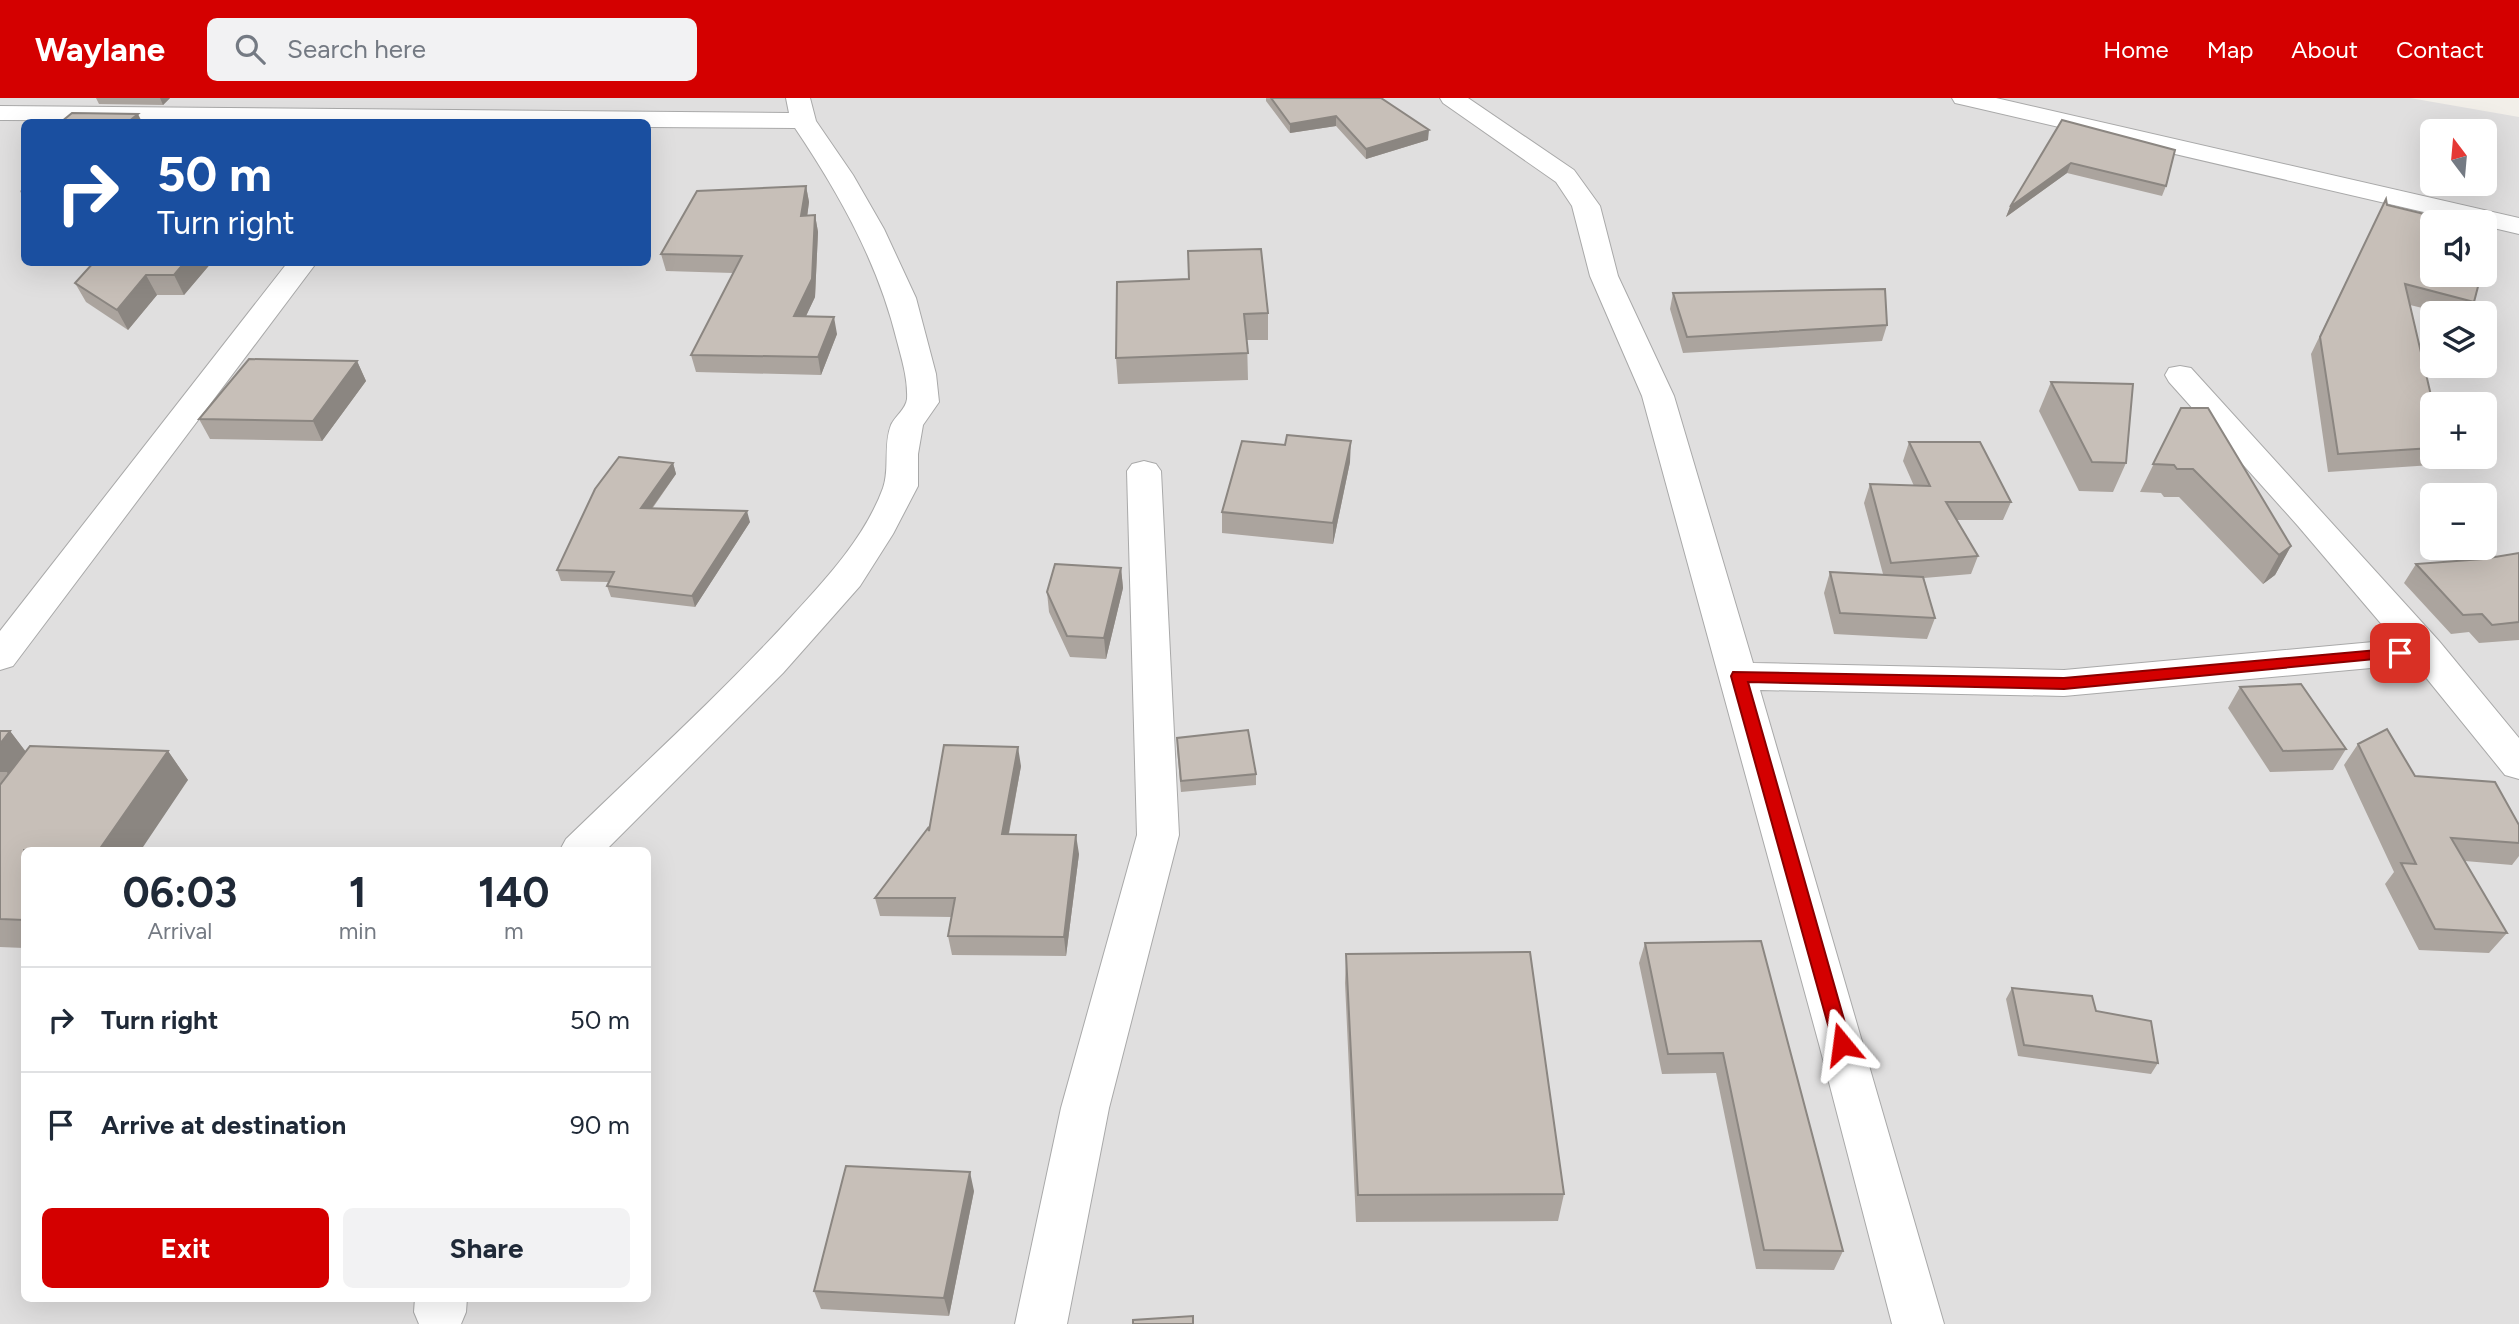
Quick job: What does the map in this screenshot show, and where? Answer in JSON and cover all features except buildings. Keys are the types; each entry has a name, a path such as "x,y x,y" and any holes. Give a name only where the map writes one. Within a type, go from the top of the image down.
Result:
{"street":[{"path":"1452,98 1565,176 1586,206 1604,276 1658,396 1739,676 1918,1324"},
{"path":"1964,98 2519,226"},
{"path":"0,114 412,119 801,109 864,218 901,298 921,374 923,401 908,425 902,454 901,486 876,534 847,578 770,664 584,847"},
{"path":"0,657 300,266"},
{"path":"2180,375 2301,504 2426,650 2519,765"},
{"path":"1041,1324 1085,1108 1158,835 1144,471"},
{"path":"1739,676 2064,683 2426,650"}],"shaded area":[{"path":"0,98 2410,98 2519,117 2519,1324 0,1324"}],"route":[{"path":"1842,1044 1739,676 2064,683 2400,653"}]}
